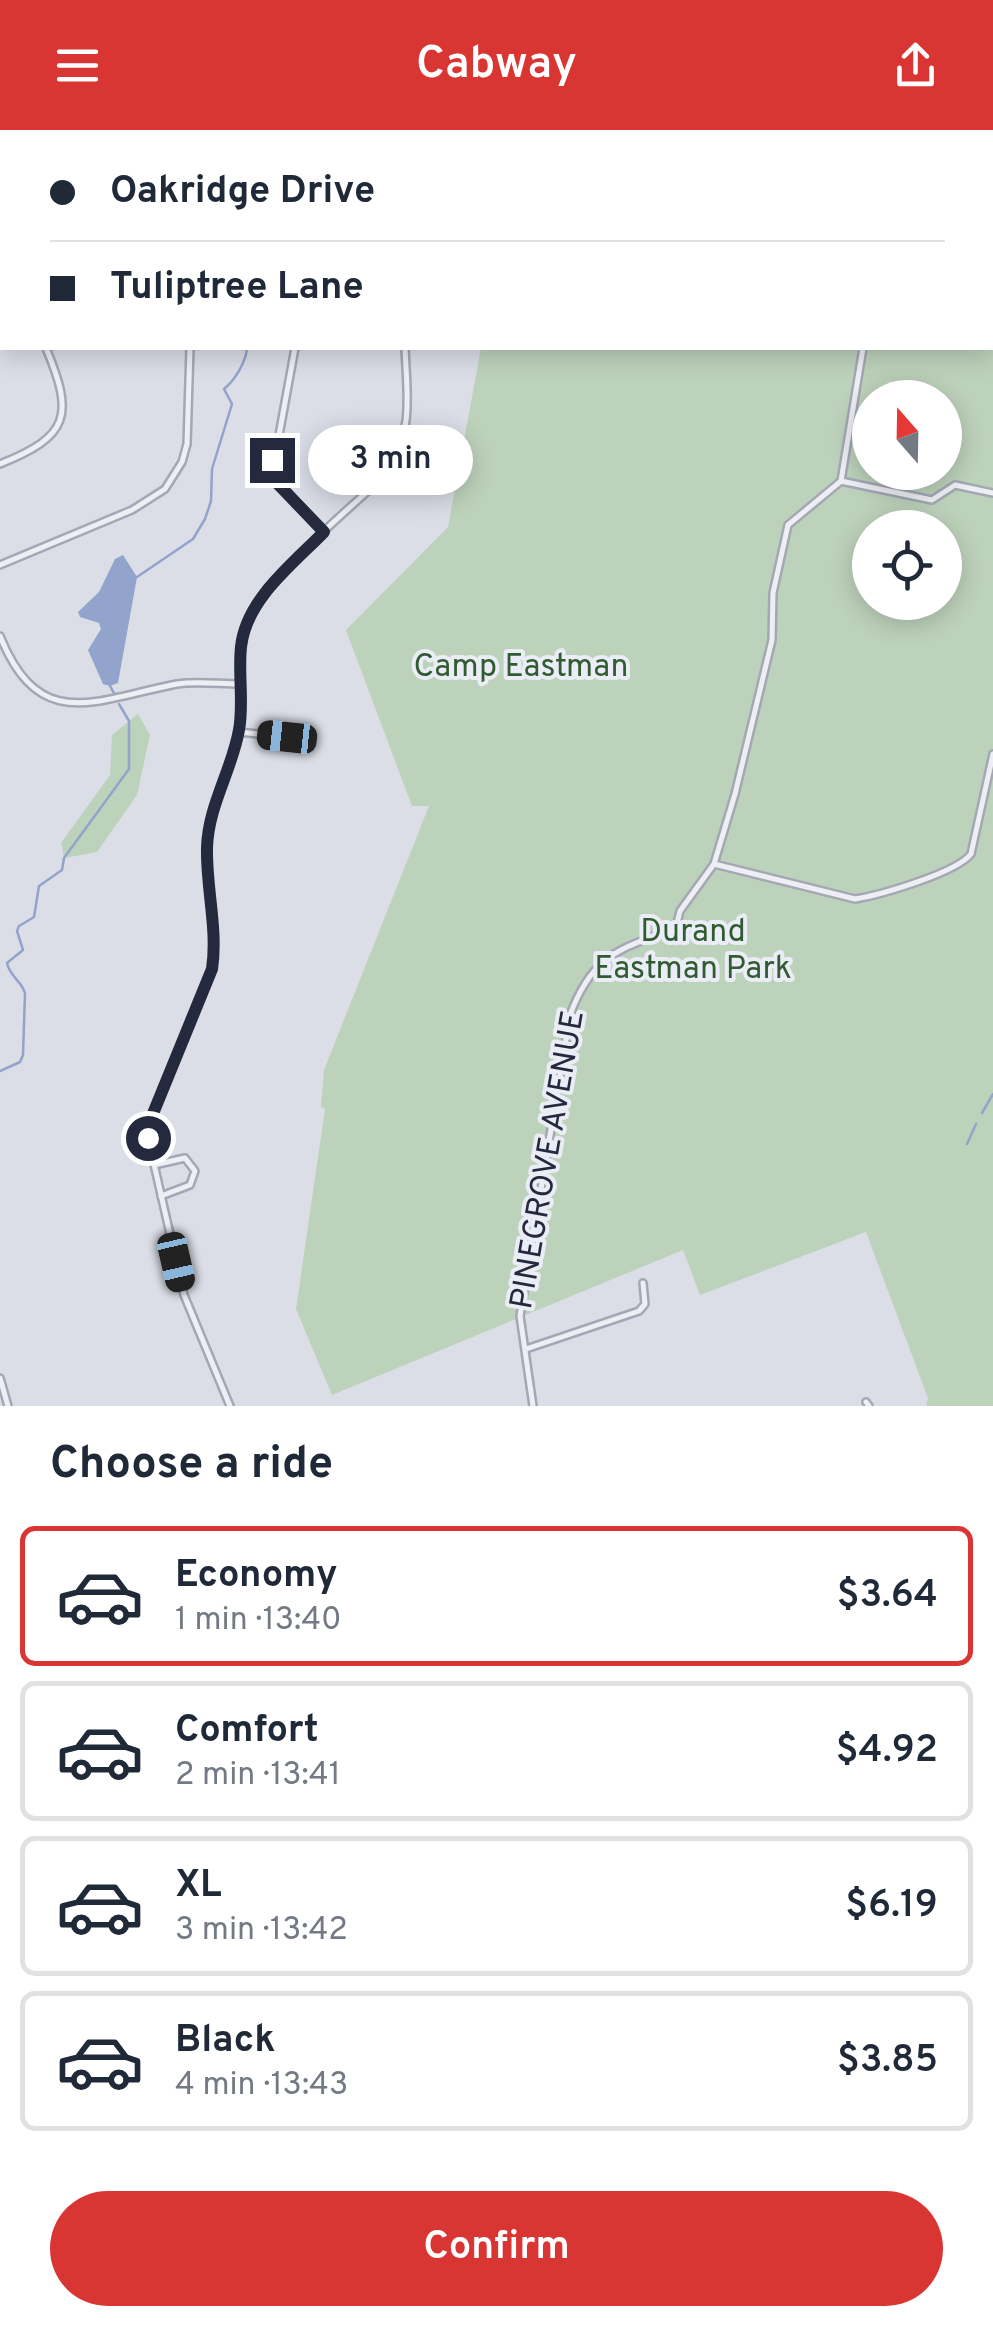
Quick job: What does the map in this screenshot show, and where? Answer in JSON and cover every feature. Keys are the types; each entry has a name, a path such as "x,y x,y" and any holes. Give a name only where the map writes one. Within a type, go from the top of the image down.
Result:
{"street":[{"path":"0,464 37,448 60,421 63,392 47,350"},
{"path":"0,565 132,510 164,488 179,468 187,444 190,350"},
{"path":"295,350 273,468 278,484 324,532"},
{"path":"230,1406 184,1295 148,1138 150,1121 212,969 214,943 207,844 238,732 242,639 254,608 324,532 386,473 402,444 408,404 404,350"},
{"path":"863,350 841,481 932,500 955,485 993,493"},
{"name":"PINEGROVE AVENUE","path":"533,1406 520,1316 570,1015 580,987 595,967 618,950 676,927 680,911 714,864 772,640 773,593 788,525 841,481"},
{"path":"0,636 22,676 38,692 63,704 110,701 188,683 240,684"},
{"path":"238,732 287,737 306,734"},
{"path":"714,864 854,899 944,870 966,861 972,854 993,754"},
{"path":"154,1165 180,1158 194,1166 195,1176 190,1185 161,1196"},
{"path":"526,1349 639,1310 645,1304 642,1282"},
{"path":"0,1378 8,1406"}],"green space":[{"name":"Durand Eastman Park","path":"481,350 993,350 993,1406 926,1406 928,1398 866,1232 700,1295 683,1250 332,1395 296,1309 325,1109 321,1107 324,1070 429,806 412,806 346,630 448,527"},
{"path":"138,714 150,735 137,795 97,852 64,858 61,843 110,775 112,735"}],"water":[{"path":"123,555 137,577 118,683 110,686 103,684 88,650 101,629 99,623 80,617 78,612 99,592 115,559"}],"waterway":[{"path":"137,577 193,539 205,519 211,501 212,469 232,404 224,389 239,370 247,350"},
{"path":"110,686 115,695"},
{"path":"0,1071 20,1062 23,1055 25,993 7,963 23,950 19,926 34,917 39,886 62,870 64,858 129,769 129,721 119,704"},
{"path":"982,1113 993,1094"},
{"path":"967,1144 976,1124"}],"route":[{"path":"148,1138 150,1121 205,993 214,959 207,844 240,721 240,651 244,630 261,599 324,532 278,484 272,460"}],"park label":[{"name":"Camp Eastman","path":"521,668"}]}
